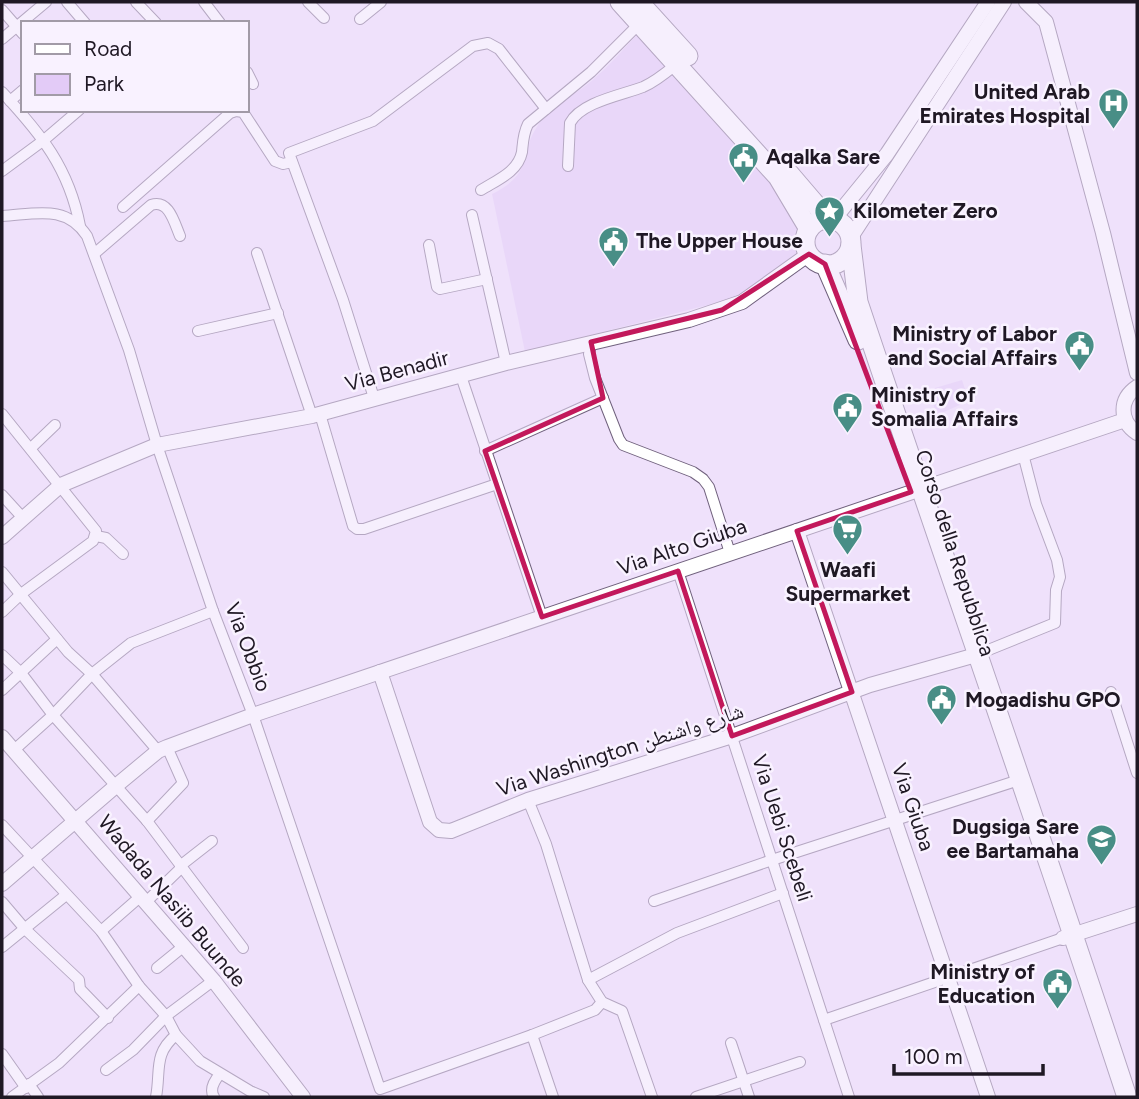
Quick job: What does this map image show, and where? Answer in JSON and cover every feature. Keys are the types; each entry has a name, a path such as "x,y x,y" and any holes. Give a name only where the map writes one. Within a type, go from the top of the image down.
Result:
{"highway":[{"path":"620,2 639,24 682,59 831,219 845,226 851,241 858,302 916,490 1014,782 1127,1097"},
{"path":"639,2 778,177 810,229"},
{"path":"831,219 815,223 810,229 806,241 817,259 839,262 849,251 851,241"},
{"name":"Corso della Repubblica","path":"817,259 850,320 916,490"},
{"path":"1068,936 1115,1097"}],"street":[{"path":"28,21 46,2"},
{"path":"67,2 83,21"},
{"path":"136,2 154,21"},
{"path":"204,2 218,21"},
{"path":"308,2 324,18"},
{"path":"360,19 381,2"},
{"path":"831,219 887,154 988,2"},
{"path":"851,241 1004,2"},
{"path":"1026,2 1046,22 1103,233 1137,373"},
{"path":"2,10 20,30 2,39"},
{"path":"481,190 516,168 522,152 523,132 528,124 590,72 639,24"},
{"path":"374,398 343,300 289,153 373,121 473,46 488,43 499,49 546,109"},
{"path":"568,166 569,123 573,117 617,94 656,80 682,59"},
{"path":"248,74 253,84"},
{"name":"Via Obbio","path":"2,92 44,140 74,196 80,226 94,254 129,350 157,445 253,715 380,1090 532,1035"},
{"path":"10,101 21,92"},
{"path":"2,171 77,112"},
{"path":"123,207 233,112"},
{"path":"243,112 275,161 283,164 292,162"},
{"path":"94,254 151,205 157,203 166,208 180,236"},
{"path":"2,216 59,213 80,226"},
{"path":"472,215 506,363"},
{"path":"429,245 437,287 440,289 487,279"},
{"path":"257,253 353,526 364,529 497,484"},
{"name":"Via Benadir","path":"2,537 61,485 157,445 316,415 506,363 689,320 742,302 817,259"},
{"path":"198,331 278,313"},
{"path":"591,342 589,354 603,398 623,445 648,453 703,479 709,487 730,553"},
{"path":"461,376 542,617"},
{"path":"1137,387 1124,401 1125,420 1137,433"},
{"path":"485,451 603,398"},
{"path":"2,414 96,531 93,541 2,611"},
{"name":"Via Alto Giuba","path":"2,884 162,749 253,715 1125,420"},
{"path":"31,448 55,425"},
{"path":"971,656 1055,623 1056,590 1060,577 1057,560 1036,505 1023,454"},
{"path":"2,495 22,517"},
{"name":"Via Giuba","path":"797,531 988,1097"},
{"path":"96,536 106,538 122,554"},
{"name":"Via Uebi Scebeli","path":"678,571 849,1097"},
{"path":"2,572 57,639 162,749 183,783 147,821"},
{"path":"13,751 53,715 92,674 131,643 214,611"},
{"path":"2,690 57,639"},
{"path":"2,655 21,673 53,715 147,821 243,948"},
{"name":"Via Washington شارع واشنطن","path":"380,672 430,822 439,830 451,831 528,800 732,736 852,692 971,656"},
{"path":"1111,692 1137,770"},
{"name":"Wadada Nasiib Buunde","path":"2,737 214,980 303,1097"},
{"path":"654,901 1014,782"},
{"path":"528,800 545,844 588,980 602,1002 622,1011 652,1097"},
{"path":"2,825 101,931 139,986 166,1016 176,1035 200,1061 264,1097"},
{"path":"101,931 212,841"},
{"path":"588,980 677,933 783,893"},
{"path":"2,947 66,895"},
{"path":"2,902 25,929 79,980 80,989 108,1018"},
{"path":"824,1020 947,976 1137,914"},
{"path":"157,968 184,946"},
{"path":"106,1070 133,1050 166,1016 214,980"},
{"path":"12,1097 59,1063 139,986"},
{"path":"553,1097 532,1035 595,1010 602,1002"},
{"path":"156,1097 161,1054 164,1045 176,1035"},
{"path":"731,1043 749,1097"},
{"path":"2,1054 38,1097"},
{"path":"696,1097 800,1062"},
{"path":"214,1097 211,1090 220,1073"}],"highlighted area":[{"path":"809,254 825,264 911,492 797,531 852,692 732,736 678,571 542,617 485,451 603,398 591,342 722,310"}],"green space":[{"path":"639,33 770,180 801,233 802,250 751,291 731,299 525,352 492,194 514,179 520,171 531,137 544,117 590,82"},
{"path":"962,380 969,401 937,415 928,390"}],"place":[{"name":"United Arab Emirates Hospital","path":"1113,131"},
{"name":"Aqalka Sare","path":"743,184"},
{"name":"Kilometer Zero","path":"830,238"},
{"name":"The Upper House","path":"613,268"},
{"name":"Ministry of Labor and Social Affairs","path":"1080,373"},
{"name":"Ministry of Somalia Affairs","path":"848,434"},
{"name":"Waafi Supermarket","path":"848,557"},
{"name":"Mogadishu GPO","path":"942,727"},
{"name":"Dugsiga Sare ee Bartamaha","path":"1102,866"},
{"name":"Ministry of Education","path":"1058,1011"}]}
